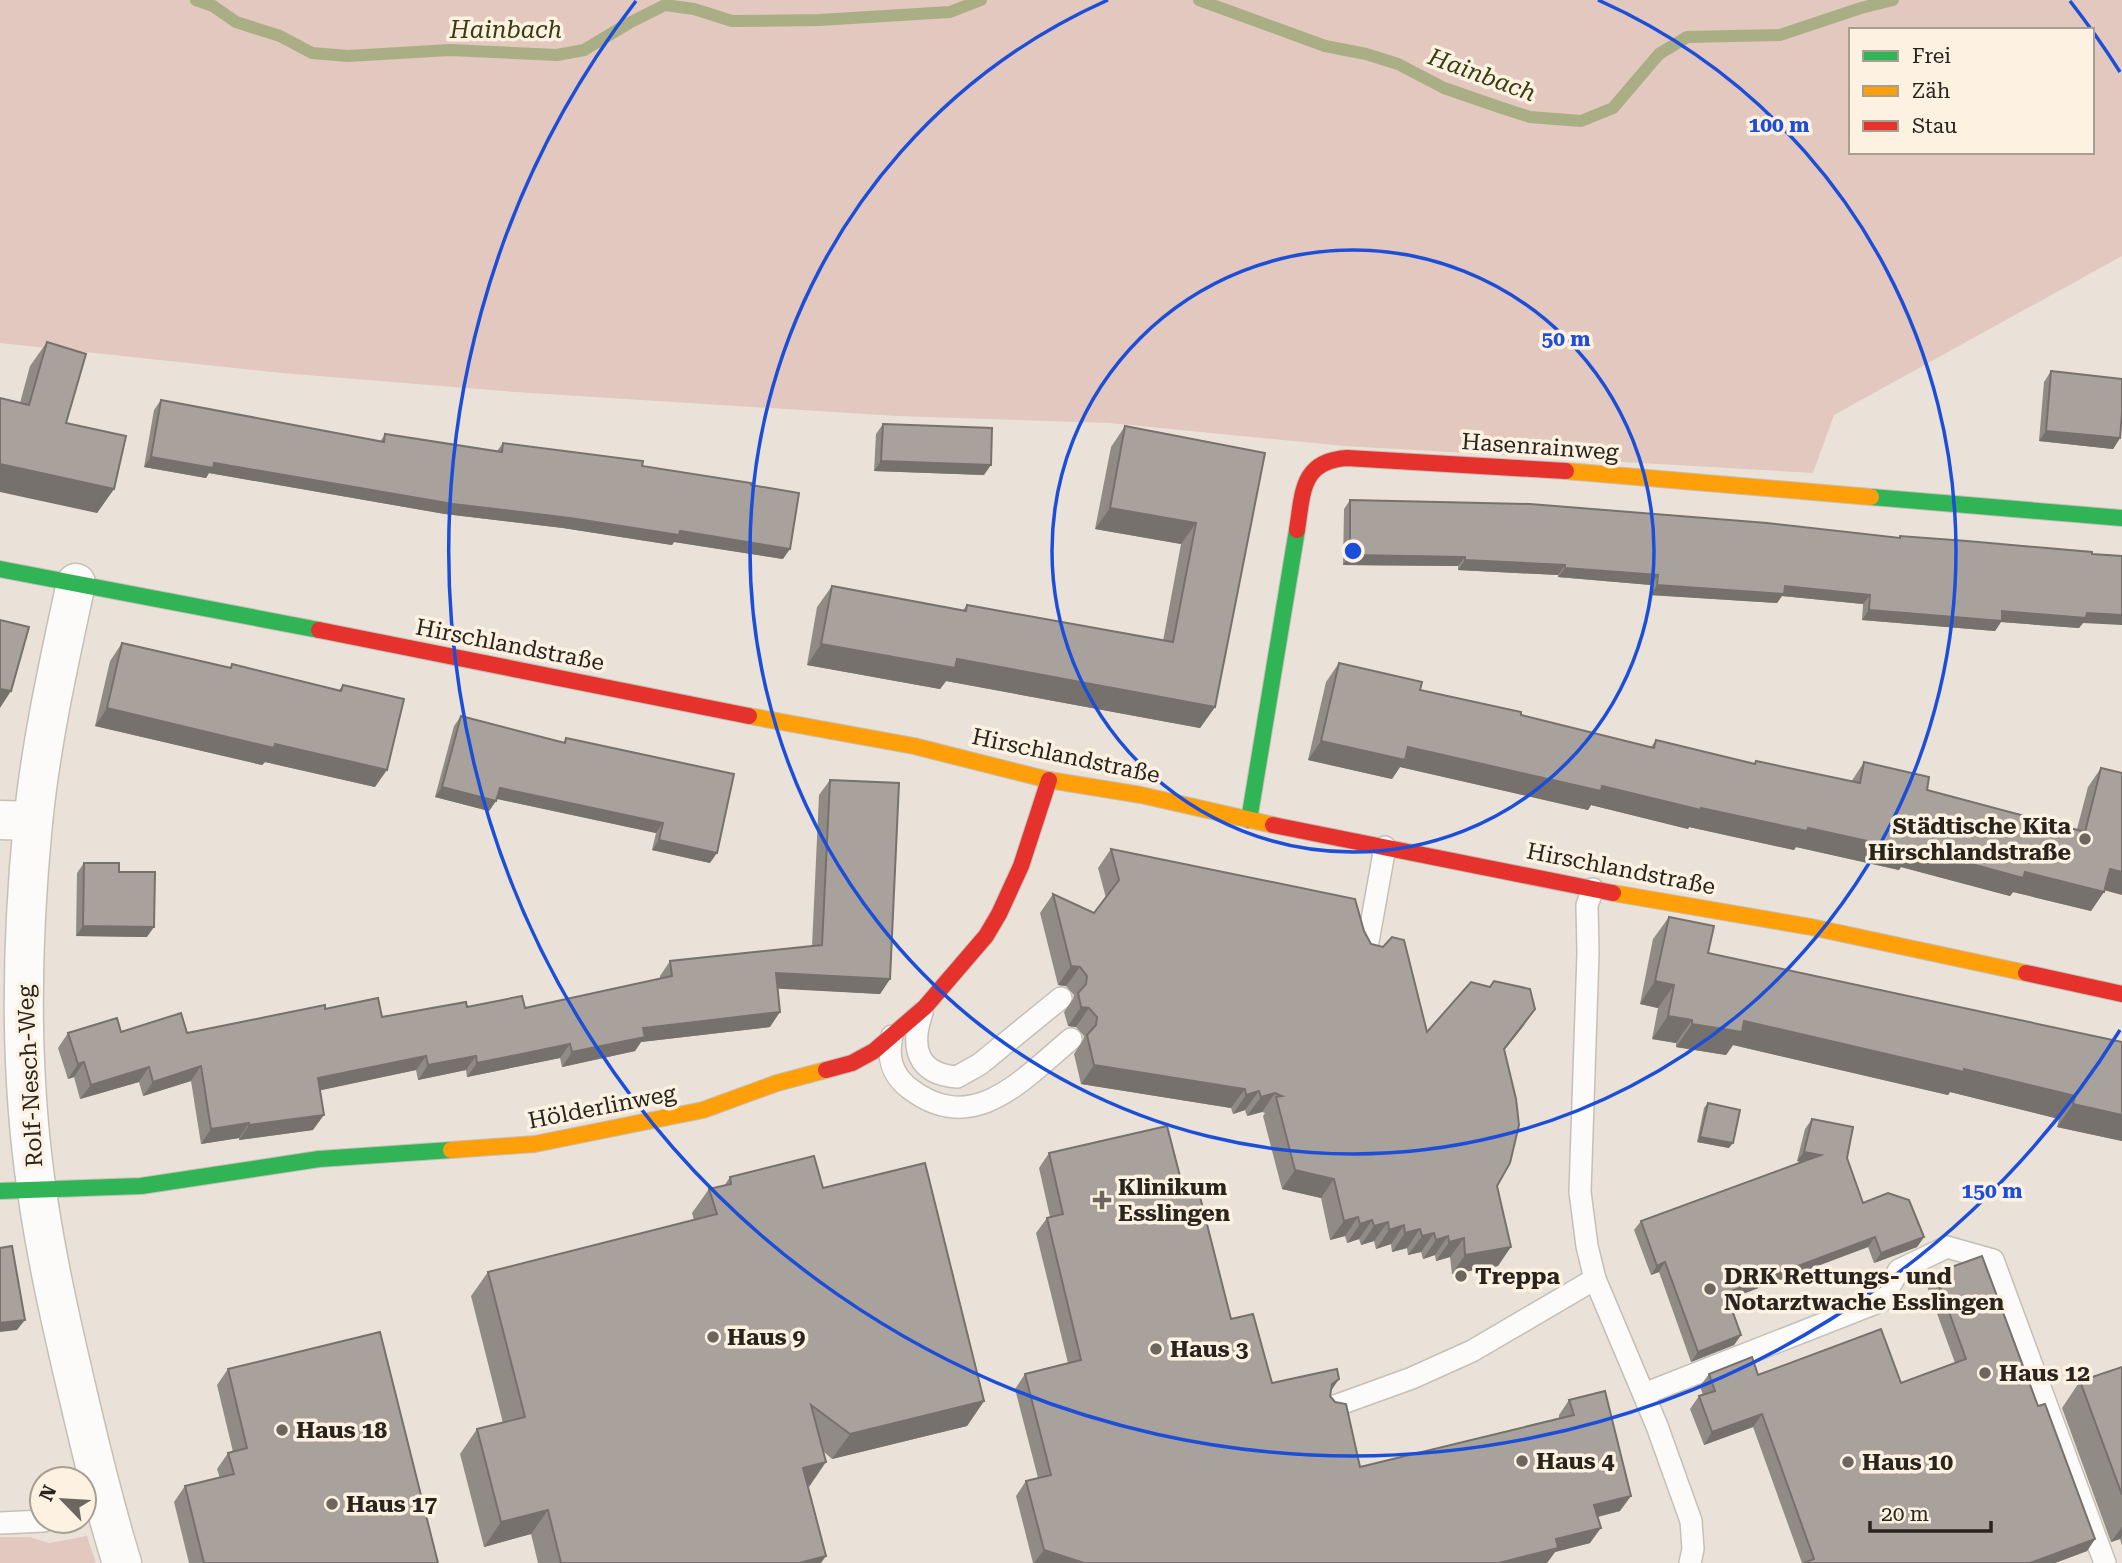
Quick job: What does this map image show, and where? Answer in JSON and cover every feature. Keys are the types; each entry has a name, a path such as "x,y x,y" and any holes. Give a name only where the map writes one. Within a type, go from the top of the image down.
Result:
{"street":[{"name":"Hasenrainweg","path":"1249,820 1303,491 1313,468 1322,463 1347,458 1570,471 2122,518"},
{"name":"Hirschlandstraße","path":"0,569 428,651 762,719 914,746 1049,780 1141,795 1249,820 1593,889 1811,927 2122,994"},
{"name":"Rolf-Nesch-Weg","path":"76,583 46,738 16,820 26,916 25,1047 18,1190 64,1337 87,1465"},
{"name":"Hölderlinweg","path":"18,1190 141,1186 319,1159 535,1144 703,1110 777,1083 852,1063 874,1051 925,1007 986,936 1021,866 1049,780"},
{"name":"Rolf-Nesch-Weg","path":"98,1519 122,1563"}],"lane":[{"path":"1366,953 1385,847"},
{"path":"1593,889 1587,905 1588,953 1580,1192 1587,1246 1595,1279 1644,1394 1691,1521 1693,1549 1690,1563"},
{"path":"925,1007 918,1026 917,1039 921,1059 926,1067 934,1072 957,1077 980,1064 1061,998"},
{"path":"892,1036 889,1049 892,1066 906,1086 937,1105 965,1108 996,1098 1012,1088 1071,1039"},
{"path":"1644,1394 1881,1301 1899,1270 1947,1247 1993,1260 2105,1563"},
{"path":"1332,1406 1412,1378 1472,1350 1595,1279"},
{"path":"0,1523 28,1522"}],"shaded area":[{"path":"0,0 2122,0 2122,256 1834,415 1813,473 1345,446 1109,423 897,416 515,392 281,373 0,343"},
{"path":"87,1536 96,1563 0,1563 0,1537 30,1537 49,1543"}],"building":[{"path":"47,342 86,354 66,423 126,436 114,489 0,464 0,398 29,405"},
{"path":"2051,371 2122,379 2120,438 2046,431"},
{"path":"161,400 384,442 385,434 502,452 503,443 643,461 642,466 799,493 790,549 680,531 679,535 453,504 214,463 213,468 151,457"},
{"path":"883,424 992,428 991,465 881,461"},
{"path":"1125,426 1265,453 1215,707 957,659 955,668 821,644 832,586 966,611 967,605 1173,642 1196,523 1110,508"},
{"path":"1350,500 1530,504 2122,556 2122,615 2087,613 2086,618 2002,611 2002,621 1869,610 1870,595 1785,586 1784,594 1657,585 1658,575 1565,568 1565,565 1465,560 1465,557 1350,555"},
{"path":"0,620 29,627 11,691 0,689"},
{"path":"122,643 231,668 232,664 341,691 343,685 404,699 387,770 275,744 274,748 107,708"},
{"path":"1339,663 1422,682 1420,690 1521,712 1521,715 1654,748 1656,740 1755,764 1756,761 1860,783 1864,762 1929,777 1927,790 2085,832 2101,768 2122,773 2122,872 2110,869 2104,892 2025,872 2023,878 1913,848 1913,851 1808,828 1807,831 1701,810 1602,786 1601,791 1408,747 1405,760 1321,741"},
{"path":"461,716 565,743 566,738 734,774 717,853 659,840 663,823 500,788 496,801 442,787"},
{"path":"830,780 899,783 890,979 776,973 780,1012 643,1028 645,1037 572,1052 570,1044 477,1063 476,1056 428,1065 426,1056 318,1078 324,1115 211,1129 201,1066 153,1082 149,1067 91,1085 84,1062 78,1064 68,1033 117,1018 121,1032 181,1013 187,1033 325,1005 325,1009 378,998 382,1017 466,1002 467,1007 522,996 525,1008 672,976 670,961 822,945"},
{"path":"1111,849 1355,899 1364,931 1371,944 1383,947 1392,937 1404,940 1427,1032 1471,982 1490,987 1494,981 1530,989 1535,1009 1504,1049 1519,1125 1510,1163 1497,1186 1511,1247 1465,1255 1464,1238 1449,1242 1448,1236 1436,1240 1434,1233 1422,1236 1420,1229 1405,1233 1404,1225 1389,1230 1388,1222 1374,1226 1372,1220 1360,1224 1358,1217 1344,1221 1334,1179 1295,1170 1276,1097 1282,1096 1275,1093 1261,1097 1259,1091 1246,1095 1245,1089 1094,1065 1087,1035 1096,1025 1097,1017 1089,1008 1081,1007 1078,993 1086,984 1087,976 1080,967 1071,966 1053,894 1094,913 1119,880"},
{"path":"84,863 119,863 119,872 155,872 154,927 83,926"},
{"path":"1669,917 1714,926 1708,953 2122,1042 2122,1115 2073,1104 2075,1096 1744,1021 1742,1032 1692,1024 1692,1020 1668,1016 1674,985 1655,981"},
{"path":"1708,1103 1740,1110 1733,1143 1700,1137"},
{"name":"DRK Rettungs- und Notarztwache Esslingen","path":"1812,1119 1853,1127 1847,1158 1863,1203 1888,1193 1909,1200 1924,1237 1881,1253 1875,1237 1726,1293 1741,1335 1698,1352 1665,1262 1657,1266 1641,1221 1821,1155 1804,1152"},
{"path":"1167,1126 1182,1184 1196,1181 1231,1319 1253,1314 1272,1383 1337,1369 1339,1379 1332,1384 1330,1396 1335,1402 1346,1404 1360,1467 1574,1415 1569,1400 1605,1391 1631,1496 1594,1505 1601,1528 1556,1539 1558,1548 1499,1563 1084,1563 1044,1550 1026,1481 1051,1475 1025,1374 1081,1360 1047,1218 1063,1214 1049,1153"},
{"name":"Haus 9","path":"814,1156 823,1188 925,1163 984,1401 850,1434 811,1405 826,1462 803,1468 826,1556 799,1563 561,1563 548,1510 501,1522 477,1429 525,1417 488,1272 717,1214 709,1189 731,1184 730,1177"},
{"path":"12,1246 25,1320 0,1323 0,1248"},
{"path":"1982,1256 2038,1406 2045,1404 2095,1539 2030,1563 1804,1563 1814,1559 1762,1414 1712,1432 1699,1396 1715,1391 1709,1374 1752,1357 1758,1375 1881,1329 1901,1383 1966,1359 1935,1273"},
{"path":"380,1332 438,1563 204,1563 185,1486 234,1474 228,1453 247,1448 228,1369"},
{"path":"2122,1367 2122,1495 2080,1381"}],"waterway":[{"name":"Hainbach","path":"196,0 213,6 236,22 280,36 312,53 348,56 450,50 557,55 584,50 665,5 694,9 732,21 819,20 950,12 981,0"},
{"name":"Hainbach","path":"1199,0 1325,46 1398,64 1444,88 1530,117 1581,121 1613,108 1659,54 1687,37 1780,35 1893,0"}],"traffic: fast":[{"path":"1871,497 2122,518"},
{"path":"1249,820 1297,530"},
{"path":"0,569 319,630"},
{"path":"0,1191 141,1186 319,1159 451,1150"}],"traffic: slow":[{"path":"1566,471 1871,497"},
{"path":"749,716 914,746 1049,780 1141,795 1273,825"},
{"path":"1613,893 1811,927 2026,973"},
{"path":"451,1150 535,1144 703,1110 777,1083 826,1070"}],"traffic: jam":[{"path":"1297,530 1307,481 1321,465 1332,460 1347,458 1566,471"},
{"path":"319,630 749,716"},
{"path":"826,1070 852,1063 874,1051 925,1007 986,936 1021,866 1049,780"},
{"path":"1273,825 1613,893"},
{"path":"2026,973 2122,994"}],"place":[{"name":"Städtische Kita Hirschlandstraße","path":"2085,839"},
{"name":"Klinikum Esslingen","path":"1102,1200"},
{"name":"Treppa","path":"1461,1276"},
{"name":"DRK Rettungs- und Notarztwache Esslingen","path":"1710,1289"},
{"name":"Haus 9","path":"713,1337"},
{"name":"Haus 3","path":"1156,1349"},
{"name":"Haus 12","path":"1985,1373"},
{"name":"Haus 18","path":"282,1430"},
{"name":"Haus 4","path":"1522,1461"},
{"name":"Haus 10","path":"1848,1462"},
{"name":"Haus 17","path":"332,1504"}]}
